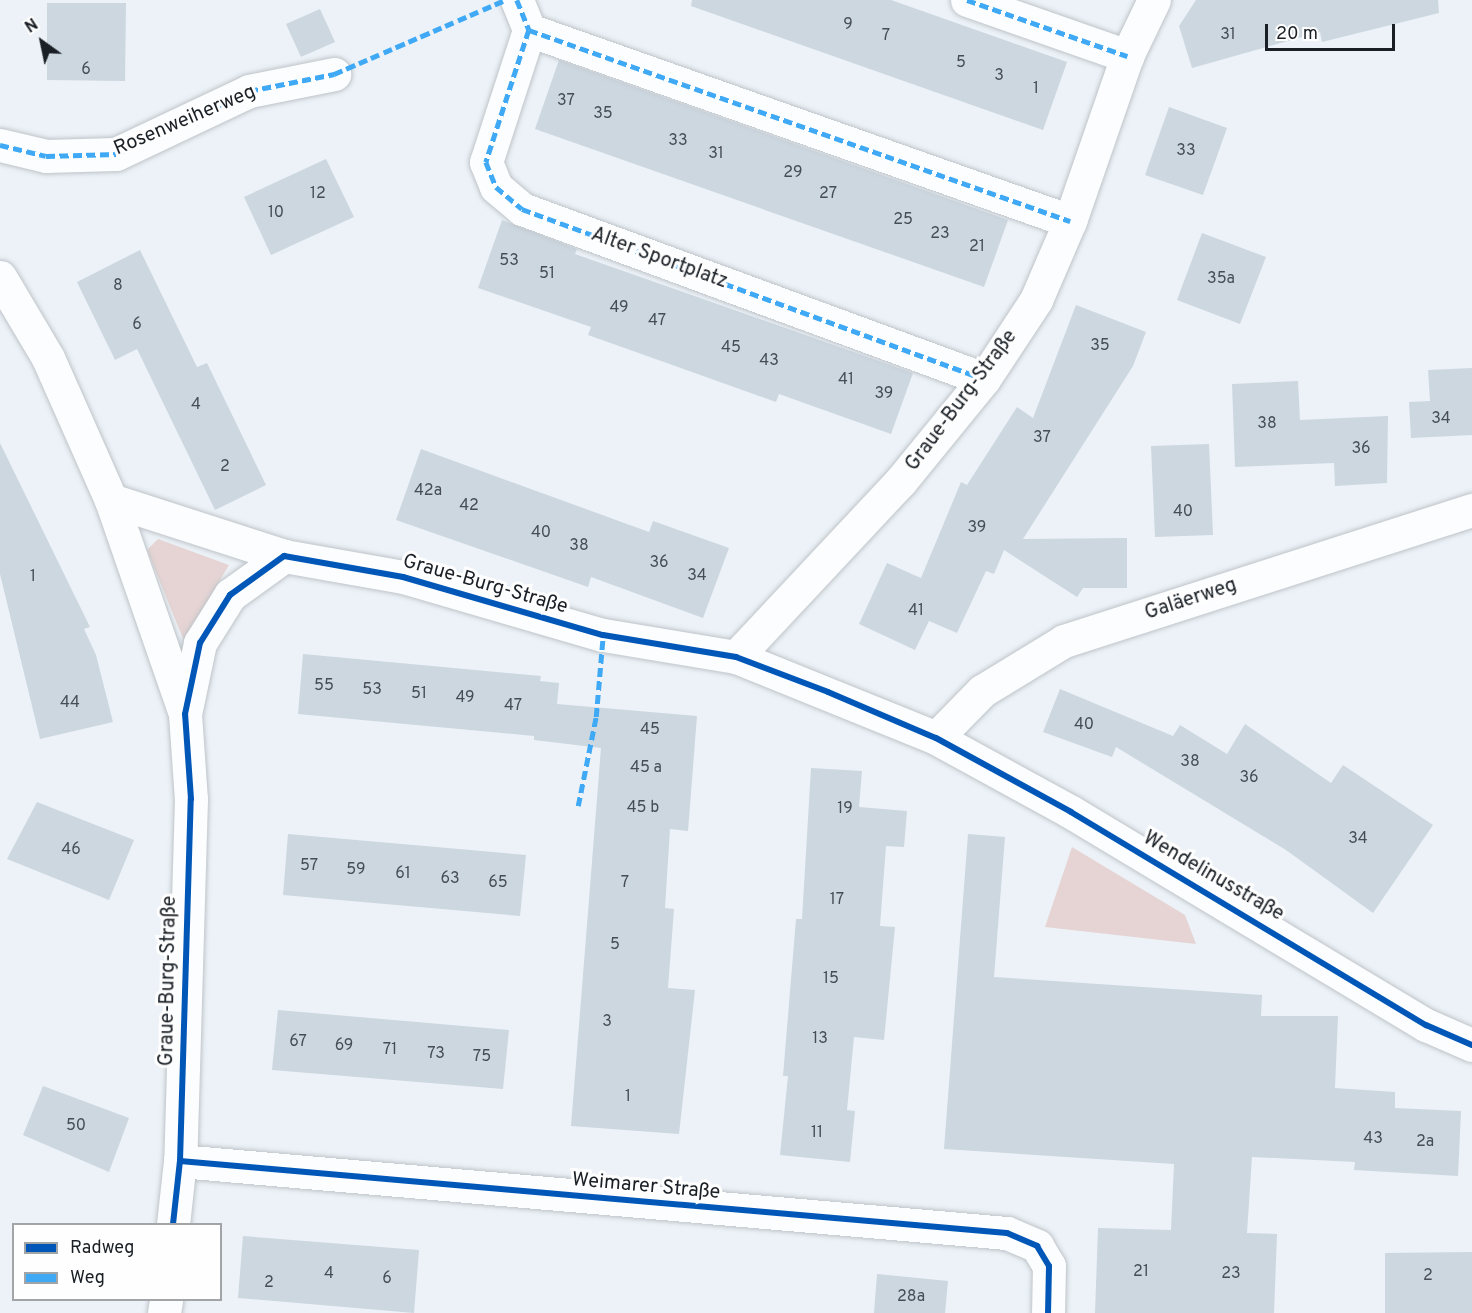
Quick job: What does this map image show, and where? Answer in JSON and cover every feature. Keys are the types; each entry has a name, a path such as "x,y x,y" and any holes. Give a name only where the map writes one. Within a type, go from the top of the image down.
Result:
{"street":[{"path":"517,0 529,30 1070,221"},
{"path":"967,0 1126,56"},
{"name":"Graue-Burg-Straße","path":"736,657 900,482 984,379 1036,300 1070,221 1126,56 1154,0"},
{"name":"Alter Sportplatz","path":"529,30 486,162 496,187 522,209 984,379"},
{"name":"Rosenweiherweg","path":"0,145 46,156 116,154 249,91 334,74"},
{"path":"0,277 48,358 111,500 284,556"},
{"name":"Graue-Burg-Straße","path":"111,500 147,596 185,714 191,799 180,1161 173,1223"},
{"name":"Galäerweg","path":"936,738 982,691 1064,641 1472,510"},
{"name":"Graue-Burg-Straße","path":"185,714 200,643 230,595 284,556 402,577 603,635 736,657 936,738"},
{"name":"Wendelinusstraße","path":"936,738 1071,812 1426,1025 1472,1045"},
{"name":"Weimarer Straße","path":"180,1161 1007,1233 1038,1246 1049,1266 1048,1313"}],"shaded area":[{"path":"158,539 229,565 184,641 147,550"},
{"path":"1072,847 1185,915 1196,944 1045,927"}],"building":[{"path":"692,0 891,0 1067,62 1043,130 691,6"},
{"path":"1196,0 1438,0 1439,13 1322,42 1320,32 1192,68 1179,26"},
{"path":"47,3 126,3 125,81 47,80"},
{"path":"320,9 335,42 301,57 286,24"},
{"path":"559,60 1008,220 984,287 535,129"},
{"path":"1169,107 1227,128 1203,195 1145,175"},
{"path":"326,159 354,217 271,255 244,197"},
{"path":"502,220 577,249 575,254 913,373 891,434 779,394 776,402 588,335 591,327 478,288"},
{"path":"1202,233 1266,257 1240,324 1177,300"},
{"path":"140,250 197,367 207,363 266,485 215,510 137,349 115,360 77,282"},
{"path":"1076,305 1146,332 1133,366 1023,539 1127,538 1127,588 1083,588 1077,597 1004,550 994,574 986,571 957,633 929,621 915,650 859,624 887,563 921,578 961,482 967,485 1017,407 1033,418"},
{"path":"1472,368 1472,435 1411,438 1409,402 1430,401 1428,370"},
{"path":"1298,381 1300,420 1388,416 1387,483 1335,486 1334,463 1235,467 1232,384"},
{"path":"0,443 90,627 84,629 96,655 113,722 40,739 0,574"},
{"path":"1209,444 1213,535 1155,537 1151,446"},
{"path":"421,449 649,532 653,521 729,548 703,618 591,577 588,587 396,520"},
{"path":"303,654 541,676 540,681 559,683 557,704 697,716 688,831 670,829 665,908 674,909 668,988 695,990 679,1134 571,1126 601,748 534,740 534,736 298,714"},
{"path":"1060,689 1173,736 1180,725 1227,754 1245,724 1331,783 1343,765 1433,825 1373,913 1286,850 1116,747 1112,757 1043,732"},
{"path":"811,768 862,771 859,807 907,811 904,847 886,846 880,926 895,927 884,1040 854,1037 847,1110 855,1111 850,1162 780,1155 788,1076 783,1076 796,919 802,919"},
{"path":"37,802 134,840 109,900 7,859"},
{"path":"288,834 526,855 520,916 283,895"},
{"path":"968,834 1005,837 994,977 1262,995 1261,1016 1338,1016 1335,1088 1395,1092 1395,1108 1461,1111 1458,1176 1354,1170 1355,1162 1252,1157 1247,1233 1277,1234 1274,1313 1095,1313 1098,1228 1171,1230 1174,1164 944,1149"},
{"path":"278,1010 509,1030 503,1089 272,1070"},
{"path":"43,1086 129,1118 109,1172 23,1135"},
{"path":"243,1236 419,1250 414,1313 238,1298"},
{"path":"1472,1252 1472,1313 1385,1313 1385,1253"},
{"path":"877,1274 948,1281 945,1313 874,1313"}],"marked path":[{"path":"0,145 46,156 116,154 249,91 334,74 505,0"},
{"path":"517,0 529,30 486,162 496,187 522,209 984,379"},
{"path":"967,0 1127,56"},
{"path":"529,30 1070,221"},
{"path":"578,806 596,717 603,635"}],"cycle path":[{"path":"173,1223 180,1161 191,799 185,714 200,643 230,595 284,556 403,577 603,635 736,657 828,692 936,738 1071,812 1426,1025 1472,1045"},
{"path":"180,1161 1007,1233 1037,1246 1049,1266 1048,1313"}]}
